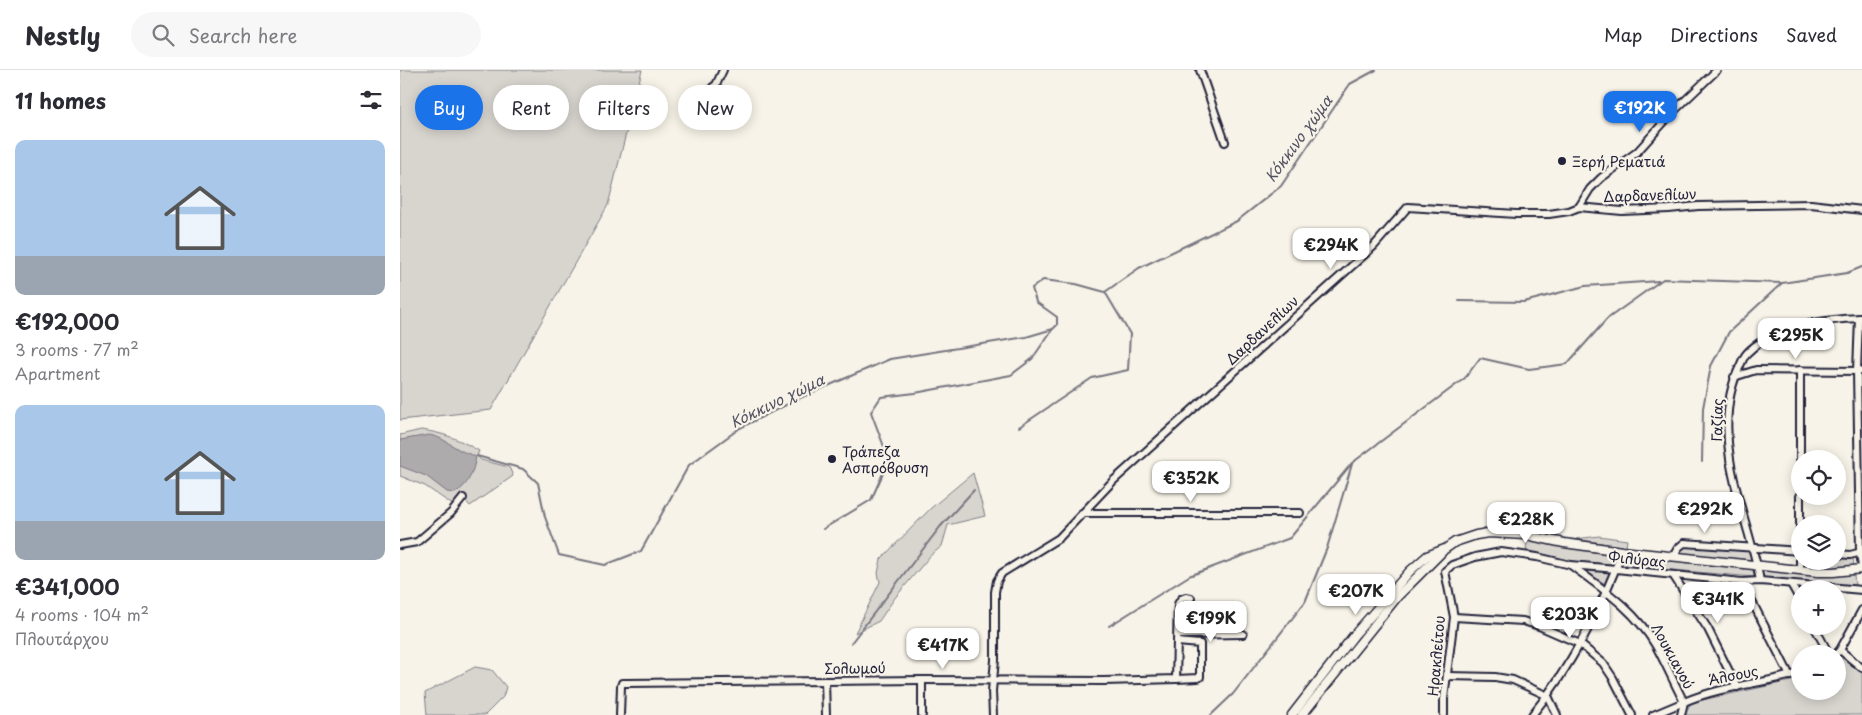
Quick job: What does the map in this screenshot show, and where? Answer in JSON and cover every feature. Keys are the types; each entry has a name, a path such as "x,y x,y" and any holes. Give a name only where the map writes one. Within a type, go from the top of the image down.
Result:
{"main road":[{"path":"1292,715 1355,634 1410,571 1428,556 1465,538 1488,534 1526,535 1564,543 1622,551 1791,568"},
{"path":"1302,715 1397,597 1445,549"},
{"path":"1811,570 1833,572 1862,568"}],"street":[{"path":"716,85 723,70"},
{"path":"1200,70 1225,142"},
{"path":"1579,207 1590,189 1601,178 1637,152 1674,111 1717,70"},
{"name":"Δαρδανελίων","path":"993,680 996,581 1002,573 1059,538 1113,481 1374,246 1408,207 1516,214 1549,214 1569,211 1579,207 1622,211 1669,210 1698,206 1811,204 1862,210"},
{"path":"1860,318 1862,568"},
{"name":"Γαζίας","path":"1760,581 1754,548 1730,459 1727,405 1734,377 1746,354 1758,343 1772,335 1810,325 1860,318"},
{"path":"1734,377 1756,370 1860,371"},
{"path":"1800,370 1800,450"},
{"path":"400,545 417,542 451,513 463,498"},
{"path":"1082,513 1300,513"},
{"path":"1673,557 1678,548 1684,543 1791,550"},
{"path":"1532,715 1548,696 1580,644 1606,591 1622,551"},
{"name":"Φιλύρας","path":"1445,571 1452,565 1475,557 1501,552 1537,556 1571,565 1742,582 1760,581 1791,584"},
{"path":"1846,555 1861,552"},
{"name":"Λουκιανού","path":"1571,565 1622,604 1646,632 1656,646 1684,702"},
{"name":"Ηρακλείτου","path":"1444,715 1444,699 1454,617 1445,571"},
{"path":"1673,575 1708,628 1737,687"},
{"path":"1742,582 1790,676"},
{"name":"Φιλύρας","path":"1846,589 1862,590"},
{"path":"1176,679 1178,604 1181,599 1191,598"},
{"path":"1842,645 1862,610"},
{"path":"1454,617 1523,621 1580,644 1603,663 1632,715"},
{"path":"1178,639 1243,634"},
{"name":"Σολωμού","path":"620,715 622,683 922,680 1104,681 1200,677 1200,644 1178,639"},
{"path":"1846,657 1862,668"},
{"path":"1448,676 1504,678 1525,685 1548,696 1557,715"},
{"name":"Άλσους","path":"1653,715 1705,693 1790,676"},
{"path":"922,680 922,715"},
{"path":"993,680 993,715"},
{"path":"826,681 826,715"},
{"path":"1681,715 1684,702"}],"shaded area":[{"path":"400,70 642,70 638,85 579,85 579,130 627,130 608,205 491,410 400,420"},
{"path":"421,430 451,437 465,443 479,451 477,456 481,460 509,467 513,476 470,506 463,498 453,505 425,486 400,476 400,435"},
{"path":"429,435 442,439 476,457 470,478 455,493 447,492 426,476 400,466 400,440"},
{"path":"973,473 985,516 948,525 942,546 930,556 894,599 879,621 855,633 880,582 878,573 881,559 931,508"},
{"path":"1599,536 1627,540 1626,547 1576,539"},
{"path":"1527,540 1616,556 1614,564 1576,562 1526,550"},
{"path":"1685,545 1751,550 1752,560 1680,554 1679,551"},
{"path":"1628,556 1753,568 1754,577 1627,566 1623,561"},
{"path":"1846,558 1853,558 1854,566 1846,567"},
{"path":"1581,568 1611,570 1605,584"},
{"path":"1766,569 1827,576 1854,574 1855,587 1846,586 1846,580 1791,581 1765,579 1762,578 1761,573"},
{"path":"1846,659 1862,671 1862,715 1686,715 1689,706 1693,702 1791,681 1791,700 1846,700"},
{"path":"475,667 492,670 506,687 503,697 485,715 427,715 425,693"}],"waterway":[{"name":"Κόκκινο χώμα","path":"477,456 523,469 538,483 545,517 559,555 605,565 641,551 689,465 740,428 800,398 890,359 1026,337 1053,329 1057,325 1057,317 1036,302 1032,288 1043,280 1076,284 1105,292 1139,268 1237,221 1281,186 1350,84 1376,70"},
{"path":"1109,626 1189,576 1290,538 1352,463 1465,378 1480,358 1529,369 1567,364 1607,319 1663,279 1782,283 1847,273 1862,267"},
{"path":"1459,301 1524,302 1585,286 1659,281"},
{"path":"1702,462 1703,408 1711,366 1729,332 1782,283"},
{"name":"Κόκκινο χώμα","path":"1019,427 1092,378 1128,370 1130,334 1105,292"},
{"name":"Κόκκινο χώμα","path":"823,529 871,500 889,460 871,412 881,397 915,393 1011,375 1032,359 1052,330"},
{"path":"1211,715 1233,694 1305,602 1327,548 1352,464"},
{"name":"Κόκκινο χώμα","path":"851,643 940,527 974,490"}],"place":[{"name":"Ξερή Ρεματιά","path":"1562,161"},
{"name":"Τράπεζα Ασπρόβρυση","path":"832,459"}]}
